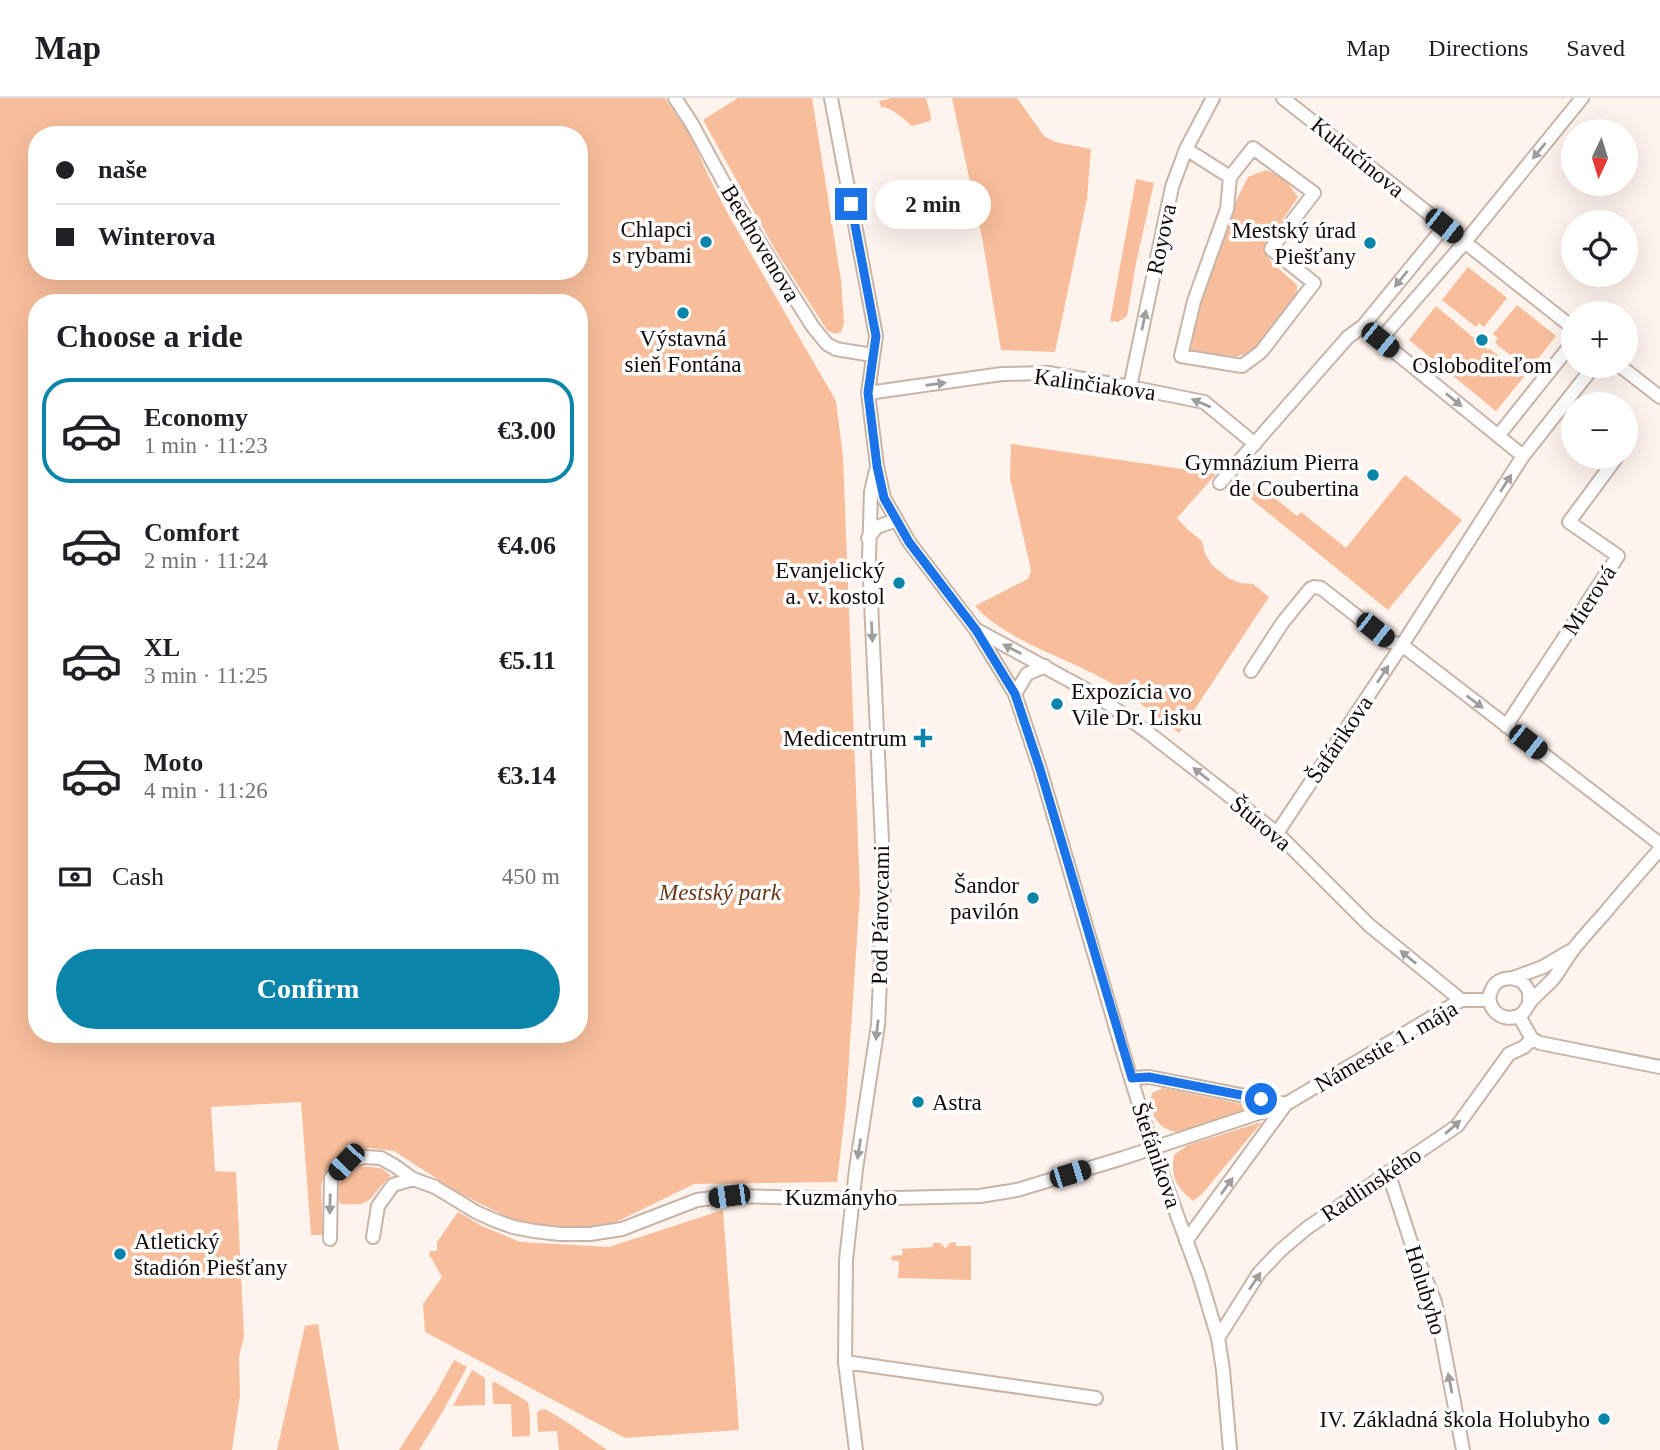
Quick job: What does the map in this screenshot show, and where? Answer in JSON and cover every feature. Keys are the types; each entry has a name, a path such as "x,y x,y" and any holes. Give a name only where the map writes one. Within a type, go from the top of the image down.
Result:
{"street":[{"name":"Beethovenova","path":"675,98 813,327 827,344 836,349 873,355"},
{"path":"831,98 876,336 868,393 877,466"},
{"name":"Royova","path":"1130,387 1172,187 1185,149 1213,98"},
{"name":"Kukučínova","path":"1283,98 1561,318"},
{"path":"1380,340 1465,242 1582,98"},
{"path":"1253,148 1314,193 1271,249 1314,283 1261,352 1242,366 1181,356 1194,301 1227,209 1230,177 1253,148"},
{"path":"1185,149 1230,177"},
{"path":"1220,483 1348,337 1363,326 1444,226"},
{"path":"1363,326 1523,456"},
{"path":"1498,436 1561,357"},
{"name":"Kalinčiakova","path":"868,393 1002,374 1048,373 1204,402 1255,443"},
{"name":"Šafárikova","path":"1277,833 1523,456 1585,378"},
{"path":"1635,378 1660,397"},
{"name":"Štefánikova","path":"877,466 884,498 909,542 976,630 1015,694 1040,769 1153,1149 1200,1278 1218,1338 1230,1450"},
{"name":"Pod Párovcami","path":"856,1450 845,1362 846,1261 878,1025 884,885 868,538 871,492 877,466"},
{"name":"Mierová","path":"1506,726 1618,555 1569,522 1607,469"},
{"path":"868,538 877,527 896,520"},
{"path":"1251,671 1283,622 1310,589 1321,588 1390,642 1402,645 1660,846 1573,949 1525,1011 1511,1018 1497,1014 1489,1000 1496,983 1543,967 1573,949"},
{"name":"Štúrova","path":"976,630 1096,695 1150,734 1277,833 1369,925 1461,1000"},
{"path":"1015,694 1027,674 1045,666"},
{"path":"1513,978 1527,988 1529,1003"},
{"name":"Námestie 1. mája","path":"1153,1149 1286,1104 1461,1000 1489,1000"},
{"path":"1519,1016 1532,1039 1549,1045 1660,1067"},
{"name":"Radlinského","path":"1218,1338 1259,1273 1281,1250 1307,1228 1457,1126 1509,1054 1524,1047 1532,1039"},
{"path":"1132,1078 1149,1077 1286,1104"},
{"name":"Námestie 1. mája","path":"1186,1241 1286,1104"},
{"name":"Kuzmányho","path":"330,1239 331,1178 346,1162 364,1157 381,1158 413,1179 435,1187 494,1220 523,1229 561,1234 590,1234 622,1229 697,1200 729,1196 853,1199 980,1196 1017,1190 1153,1149"},
{"name":"Holubyho","path":"1388,1172 1435,1302 1463,1450"},
{"path":"373,1237 378,1206 393,1185 413,1179"},
{"path":"845,1362 1096,1398"}],"green space":[{"name":"Mestský park","path":"0,98 665,98 691,136 729,216 836,401 843,456 860,893 846,1104 837,1182 694,1184 600,1230 530,1228 459,1193 394,1151 369,1148 343,1155 325,1174 321,1186 323,1235 311,1235 301,1102 211,1107 215,1171 236,1172 244,1336 239,1357 240,1395 232,1450 0,1450"},
{"path":"738,98 812,98 841,280 844,323 841,332 835,334 827,330 776,251 703,120"},
{"path":"892,98 926,98 930,121 912,126 894,111 881,107 879,101"},
{"path":"952,98 1017,98 1044,136 1055,142 1091,149 1087,199 1055,352 1001,350 983,243"},
{"path":"1266,170 1284,178 1298,197 1264,247 1270,261 1297,285 1297,298 1257,350 1226,360 1186,353 1204,285 1228,219 1248,177"},
{"path":"1136,179 1154,183 1127,316 1118,322 1110,321"},
{"path":"1468,267 1507,298 1484,327 1479,323 1476,327 1442,300"},
{"path":"1517,305 1556,336 1529,370 1495,343 1498,338 1493,334"},
{"path":"1436,306 1524,377 1496,411 1409,340"},
{"path":"1011,444 1216,474 1177,518 1202,541 1205,554 1212,565 1228,578 1253,584 1269,597 1179,733 1117,687 1006,631 975,606 1028,579 1031,570 1010,478"},
{"path":"1405,475 1462,520 1388,610 1245,494 1255,482 1297,516 1301,512 1346,548"},
{"path":"1163,1088 1257,1107 1177,1132 1159,1123 1151,1106 1152,1093"},
{"path":"1262,1122 1202,1194 1193,1201 1183,1191 1174,1176 1174,1155 1188,1145"},
{"path":"359,1166 381,1168 391,1176 367,1201 361,1204 341,1204 335,1196 338,1186 346,1175"},
{"path":"723,1210 739,1430 625,1438 425,1332 423,1304 442,1277 429,1254 430,1251 437,1251 437,1242 458,1212 482,1226 520,1242 609,1247"},
{"path":"956,1242 956,1246 971,1246 971,1280 898,1278 899,1261 891,1260 892,1256 902,1255 901,1249 933,1247 933,1243 940,1243 945,1248 949,1243"},
{"path":"318,1324 339,1450 277,1450 305,1326"},
{"path":"454,1360 467,1367 443,1411 419,1450 399,1450 436,1393"},
{"path":"472,1370 485,1378 485,1405 453,1406"},
{"path":"495,1382 528,1402 530,1436 512,1437 511,1404 493,1404 492,1383"},
{"path":"545,1409 607,1450 559,1450 557,1431 538,1432 537,1413"}],"place":[{"name":"Chlapci s rybami","path":"706,242"},
{"name":"Mestský úrad Piešťany","path":"1370,243"},
{"name":"Výstavná sieň Fontána","path":"683,313"},
{"name":"Osloboditeľom","path":"1482,340"},
{"name":"Gymnázium Pierra de Coubertina","path":"1373,475"},
{"name":"Evanjelický a. v. kostol","path":"899,583"},
{"name":"Expozícia vo Vile Dr. Lisku","path":"1057,704"},
{"name":"Medicentrum","path":"923,738"},
{"name":"Šandor pavilón","path":"1033,898"},
{"name":"Astra","path":"918,1102"},
{"name":"Atletický štadión Piešťany","path":"120,1254"},
{"name":"IV. Základná škola Holubyho","path":"1604,1419"}],"route":[{"path":"851,204 876,336 868,393 884,498 909,542 976,630 1015,694 1132,1078 1149,1077 1261,1099"}]}
